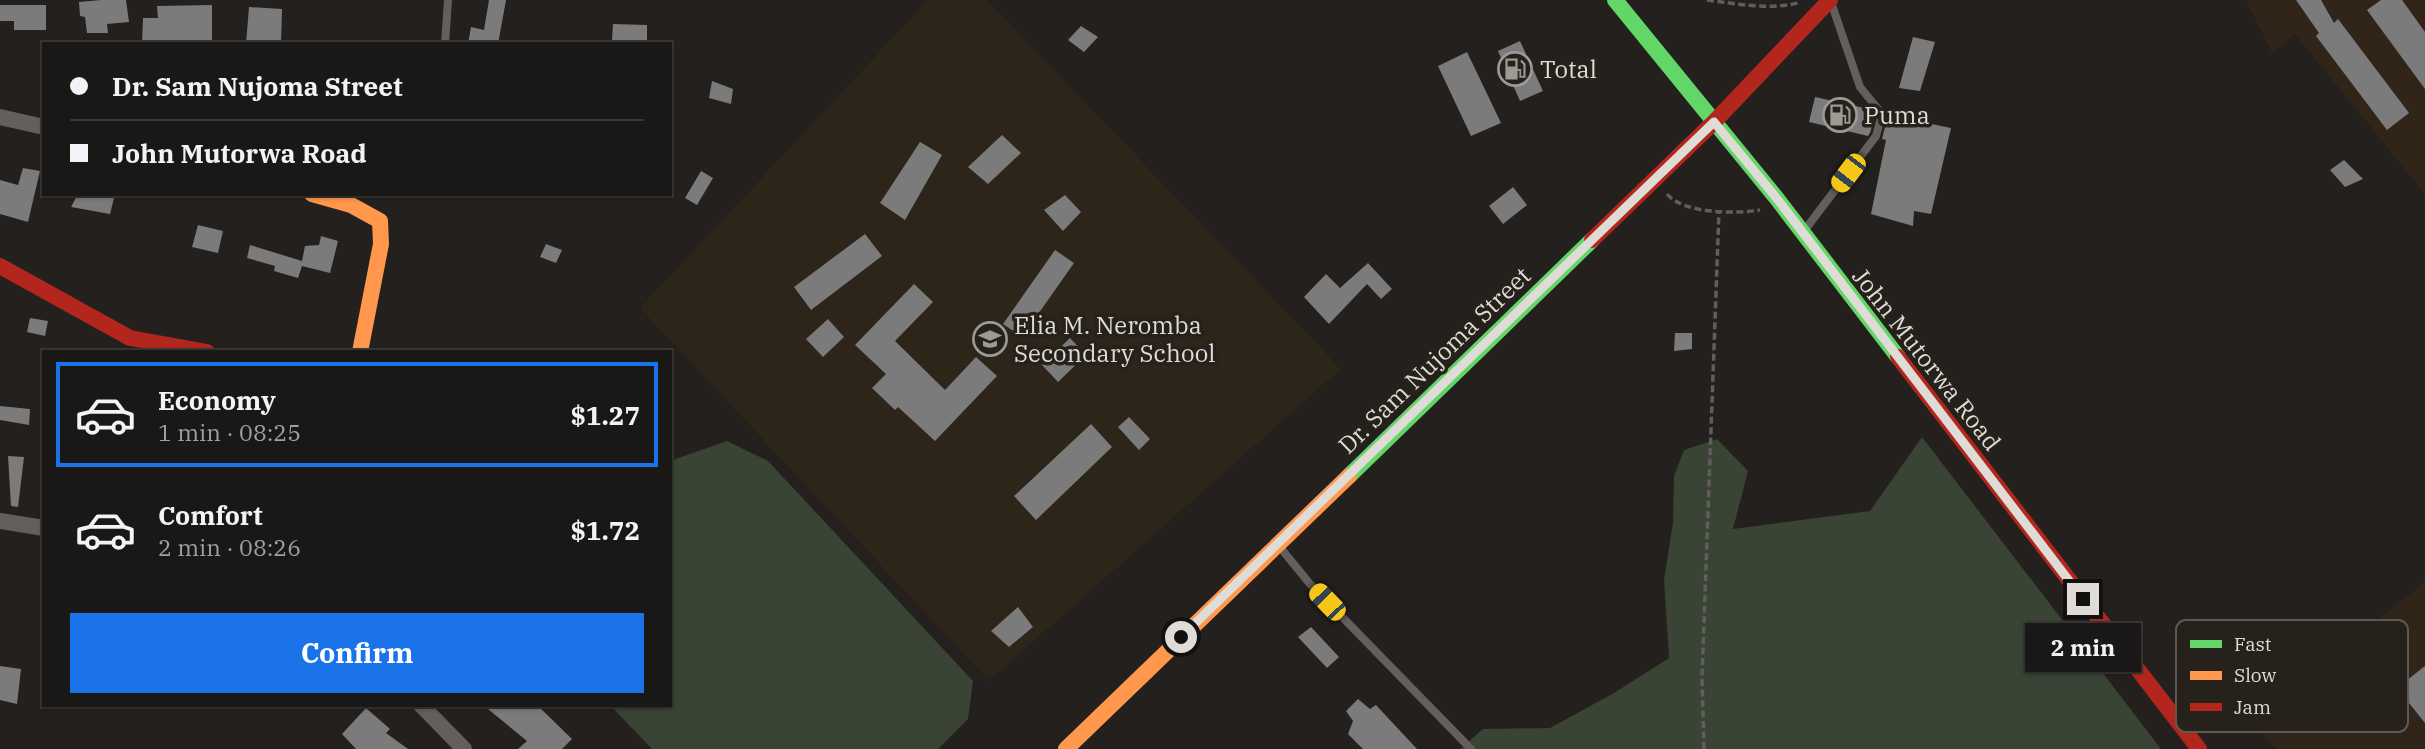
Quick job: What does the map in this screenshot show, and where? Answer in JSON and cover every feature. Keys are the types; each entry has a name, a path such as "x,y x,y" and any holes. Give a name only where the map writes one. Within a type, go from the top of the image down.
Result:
{"street":[{"name":"John Mutorwa Road","path":"1615,0 1778,200 2176,719"},
{"name":"Dr. Sam Nujoma Street","path":"1066,749 1714,122 1830,0"},
{"path":"0,117 42,127"},
{"path":"320,196 351,205 380,221 381,244 360,350"},
{"path":"0,266 130,338 195,350"},
{"path":"0,521 42,528"},
{"path":"423,707 464,749"},
{"name":"John Mutorwa Road","path":"2186,732 2199,749"}],"lane":[{"path":"445,42 448,0"},
{"path":"1802,233 1876,136 1882,114 1860,87 1830,0"},
{"path":"1277,544 1310,584 1471,749"}],"path":[{"path":"1707,0 1782,7 1805,2"},
{"path":"1655,178 1671,199 1688,207 1745,213 1762,209 1778,200"},
{"path":"1704,749 1702,677 1719,211"}],"shaded area":[{"name":"Elia M. Neromba Secondary School","path":"928,0 987,0 1341,369 989,681 640,308"},
{"path":"2246,0 2425,0 2425,194 2295,34 2272,53"},
{"path":"2425,582 2425,749 2276,749 2262,732 2408,732 2408,620 2377,620"}],"green space":[{"path":"1922,437 2161,749 1460,749 1483,729 1550,728 1614,693 1669,658 1664,580 1673,523 1674,476 1684,450 1717,439 1748,471 1733,529 1870,511"},
{"path":"727,441 768,461 973,681 968,719 938,749 652,749 612,707 672,707 672,460"}],"building":[{"path":"126,0 129,22 107,24 108,33 87,33 85,17 80,16 79,2"},
{"path":"489,0 506,0 498,42 468,42 471,27 484,30"},
{"path":"2296,0 2321,0 2334,23 2338,19 2409,113 2387,130 2316,36 2319,33"},
{"path":"2381,0 2402,0 2425,32 2425,89 2367,10"},
{"path":"0,5 46,5 46,30 14,30 14,21 0,21"},
{"path":"212,5 212,42 142,42 143,18 158,18 157,6"},
{"path":"249,7 282,9 281,42 246,42"},
{"path":"613,24 647,25 647,40 612,40"},
{"path":"1081,26 1098,37 1084,52 1068,40"},
{"path":"1913,37 1935,42 1920,91 1899,88"},
{"path":"1520,41 1543,91 1520,101 1498,51"},
{"path":"1467,52 1501,123 1471,136 1438,66"},
{"path":"712,81 733,89 731,104 709,98"},
{"path":"1815,97 1869,109 1875,116 1868,136 1809,122"},
{"path":"1888,115 1951,128 1931,214 1914,211 1913,226 1871,214 1886,140 1882,139"},
{"path":"1002,135 1021,153 988,184 968,167"},
{"path":"920,142 942,155 905,220 880,203"},
{"path":"2344,160 2363,179 2345,187 2330,170"},
{"path":"23,168 40,171 28,222 0,214 0,180 18,185"},
{"path":"701,171 713,178 697,205 685,198"},
{"path":"1513,187 1527,205 1503,224 1489,206"},
{"path":"1065,195 1081,212 1063,231 1044,210"},
{"path":"77,196 114,196 110,214 71,207"},
{"path":"198,225 223,231 218,253 192,247"},
{"path":"865,234 882,256 811,310 794,287"},
{"path":"321,236 338,241 330,273 302,266 298,278 274,271 275,266 247,258 250,245 302,261 305,246 319,245"},
{"path":"546,244 562,250 556,263 540,257"},
{"path":"1055,250 1074,263 1022,337 1003,324"},
{"path":"1368,263 1392,289 1381,299 1367,284 1329,324 1304,297 1326,274 1340,288"},
{"path":"914,284 933,302 895,341 945,390 976,357 997,376 935,441 898,407 895,410 872,388 886,374 855,345"},
{"path":"30,318 48,321 45,336 27,332"},
{"path":"828,319 844,337 823,357 806,339"},
{"path":"1675,333 1692,333 1692,349 1674,351"},
{"path":"1070,338 1086,355 1058,382 1042,365"},
{"path":"0,406 30,409 29,425 0,420"},
{"path":"1129,417 1150,439 1139,450 1118,427"},
{"path":"1091,424 1112,447 1036,520 1014,496"},
{"path":"8,456 24,457 18,507 11,506"},
{"path":"1018,607 1033,627 1009,647 991,631"},
{"path":"1311,627 1339,657 1327,668 1298,637"},
{"path":"0,666 21,669 17,704 0,700"},
{"path":"2425,666 2425,723 2408,702 2408,679"},
{"path":"1358,699 1370,709 1376,705 1417,749 1363,749 1348,734 1353,721 1346,711"},
{"path":"485,707 539,707 572,739 562,749 518,749 527,741"},
{"path":"366,708 390,729 386,733 408,749 356,749 342,734"}],"traffic: fast":[{"path":"1615,0 1778,200 1898,357"},
{"path":"1349,476 1592,240"}],"traffic: slow":[{"path":"319,196 351,205 380,221 381,244 360,350"},
{"path":"1066,749 1349,476"}],"traffic: jam":[{"path":"1592,240 1714,122 1830,0"},
{"path":"0,266 130,338 196,350"},
{"path":"1898,357 2176,719"},
{"path":"2186,732 2199,749"}],"place":[{"name":"Total","path":"1515,69"},
{"name":"Puma","path":"1840,115"},
{"name":"Elia M. Neromba Secondary School","path":"990,339"}],"route":[{"path":"1181,637 1714,122 1778,200 2083,599"}]}
